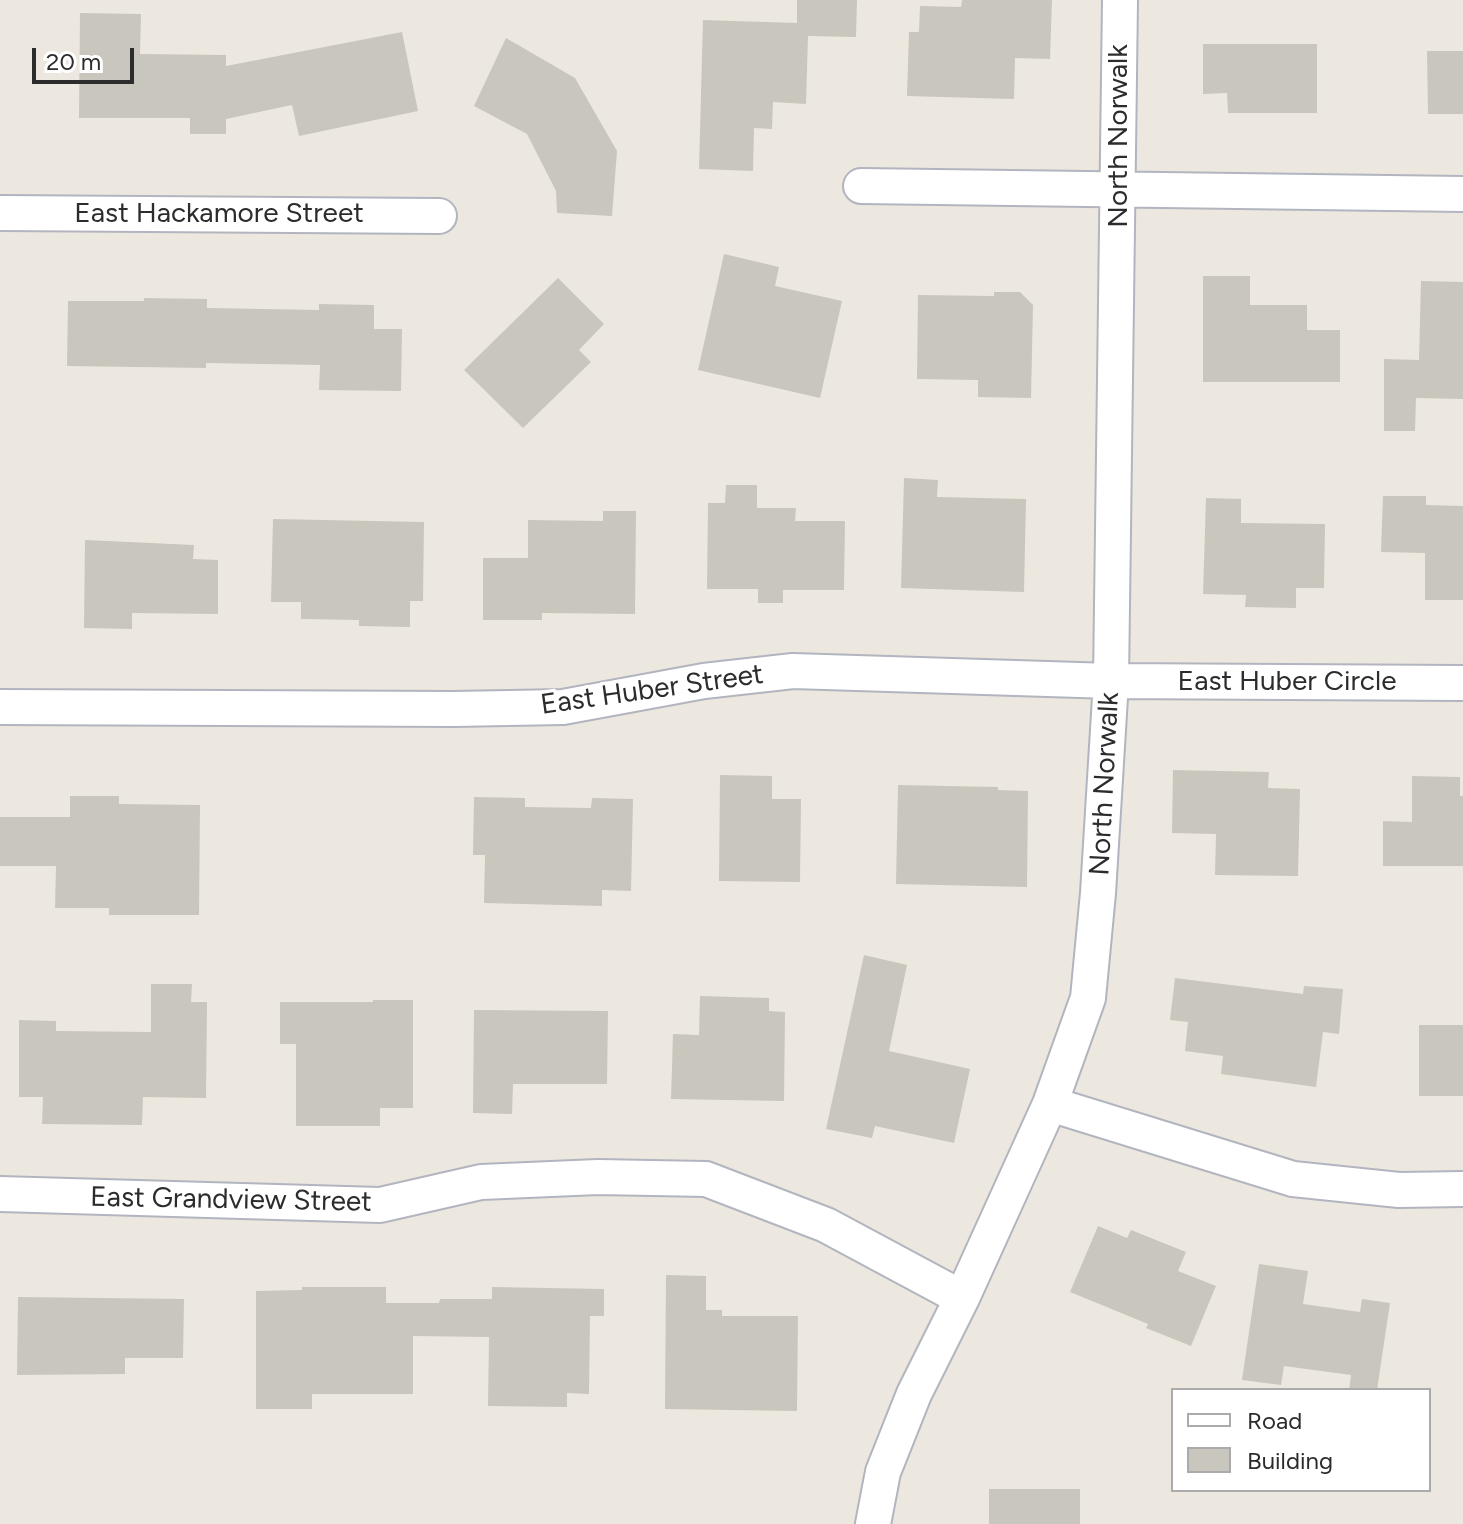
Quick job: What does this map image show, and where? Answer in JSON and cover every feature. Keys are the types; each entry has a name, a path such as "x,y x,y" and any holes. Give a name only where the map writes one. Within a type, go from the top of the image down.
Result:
{"street":[{"name":"North Norwalk","path":"873,1524 883,1472 914,1394 962,1298 1050,1104 1088,998 1111,681 1120,0"},
{"path":"861,186 1463,194"},
{"name":"East Hackamore Street","path":"0,213 439,216"},
{"name":"East Huber Street","path":"0,707 563,707 704,681 793,671 1111,681"},
{"name":"East Huber Circle","path":"1111,681 1463,683"},
{"path":"1050,1104 1293,1179 1399,1190 1463,1189"},
{"name":"East Grandview Street","path":"0,1194 380,1205 481,1182 598,1177 706,1179 826,1225 962,1298"}],"building":[{"path":"797,0 857,0 856,37 808,36 806,104 773,102 772,129 754,128 753,171 699,169 703,20 797,23"},
{"path":"962,0 1052,0 1050,59 1015,58 1014,99 907,96 909,32 919,32 920,6 961,7"},
{"path":"80,13 141,14 140,54 226,55 226,66 402,32 418,111 299,136 292,105 226,119 226,134 190,134 190,118 79,118"},
{"path":"506,38 575,78 617,151 612,216 557,213 556,191 527,134 474,106"},
{"path":"1203,44 1317,44 1317,113 1228,113 1227,93 1203,94"},
{"path":"1427,51 1463,51 1463,114 1428,114"},
{"path":"724,254 779,267 775,286 842,301 820,398 698,370"},
{"path":"1203,276 1250,276 1250,305 1307,305 1307,330 1340,330 1340,382 1203,382"},
{"path":"558,278 604,324 579,350 591,362 523,428 464,370"},
{"path":"1421,281 1463,282 1463,399 1416,398 1415,431 1384,431 1384,359 1419,360"},
{"path":"994,292 1020,292 1033,305 1031,398 978,397 978,380 917,379 918,295 994,296"},
{"path":"144,298 207,299 207,308 319,310 319,304 374,305 374,329 402,329 401,391 319,390 320,365 206,363 206,368 67,366 68,301 144,301"},
{"path":"904,478 938,480 937,497 1026,499 1024,592 901,588"},
{"path":"726,485 757,485 757,508 796,508 795,521 845,521 844,590 783,590 783,603 758,603 758,589 707,589 708,503 725,503"},
{"path":"1383,496 1426,496 1426,505 1463,506 1463,600 1425,600 1425,553 1381,552"},
{"path":"1206,498 1241,499 1241,523 1325,524 1324,588 1296,588 1296,608 1245,607 1246,595 1203,594"},
{"path":"603,511 636,511 635,614 542,613 542,620 483,620 483,558 528,558 528,520 603,521"},
{"path":"273,519 424,522 423,601 410,601 410,627 359,626 359,620 301,619 301,602 271,602"},
{"path":"85,540 194,545 193,559 218,560 218,614 132,613 132,629 84,628"},
{"path":"1173,770 1269,772 1268,788 1300,789 1298,876 1215,875 1216,834 1172,833"},
{"path":"720,775 772,776 772,799 801,799 800,882 719,881"},
{"path":"1412,776 1460,777 1463,866 1383,866 1383,821 1412,822"},
{"path":"898,785 998,787 998,790 1028,791 1027,887 896,884"},
{"path":"70,796 119,796 119,804 200,805 199,915 109,915 109,908 55,908 56,866 0,866 0,817 70,817"},
{"path":"474,797 525,798 525,807 591,808 592,798 633,799 631,891 602,890 602,906 484,903 485,855 473,855"},
{"path":"864,955 907,965 889,1051 970,1069 954,1143 875,1126 872,1138 826,1129"},
{"path":"1175,978 1303,994 1304,986 1343,989 1339,1034 1323,1032 1316,1087 1221,1074 1223,1056 1185,1051 1188,1022 1170,1020"},
{"path":"151,984 192,984 191,1002 207,1002 206,1098 143,1097 142,1125 42,1124 43,1097 19,1097 19,1020 56,1021 56,1031 151,1032"},
{"path":"700,996 769,998 769,1011 785,1012 784,1101 671,1099 673,1034 699,1035"},
{"path":"413,1000 413,1108 380,1108 380,1126 296,1126 296,1044 280,1044 280,1002"},
{"path":"474,1010 608,1011 607,1084 513,1084 512,1114 473,1113"},
{"path":"1419,1025 1463,1025 1463,1096 1419,1096"},
{"path":"1098,1226 1127,1238 1131,1230 1186,1252 1178,1271 1216,1286 1191,1346 1146,1328 1148,1324 1070,1292"},
{"path":"1259,1264 1308,1271 1303,1304 1360,1312 1362,1299 1390,1303 1377,1388 1349,1388 1351,1375 1284,1366 1281,1385 1242,1380"},
{"path":"666,1275 706,1276 706,1310 722,1310 722,1316 798,1316 797,1411 665,1409"},
{"path":"302,1287 386,1287 386,1303 492,1299 492,1287 604,1289 604,1316 590,1316 589,1394 567,1393 567,1407 488,1406 489,1337 413,1336 413,1394 312,1394 312,1409 256,1409 256,1291 302,1290"},
{"path":"18,1297 184,1299 183,1358 125,1358 125,1374 17,1375"},
{"path":"989,1489 1080,1489 1080,1524 989,1524"}]}
